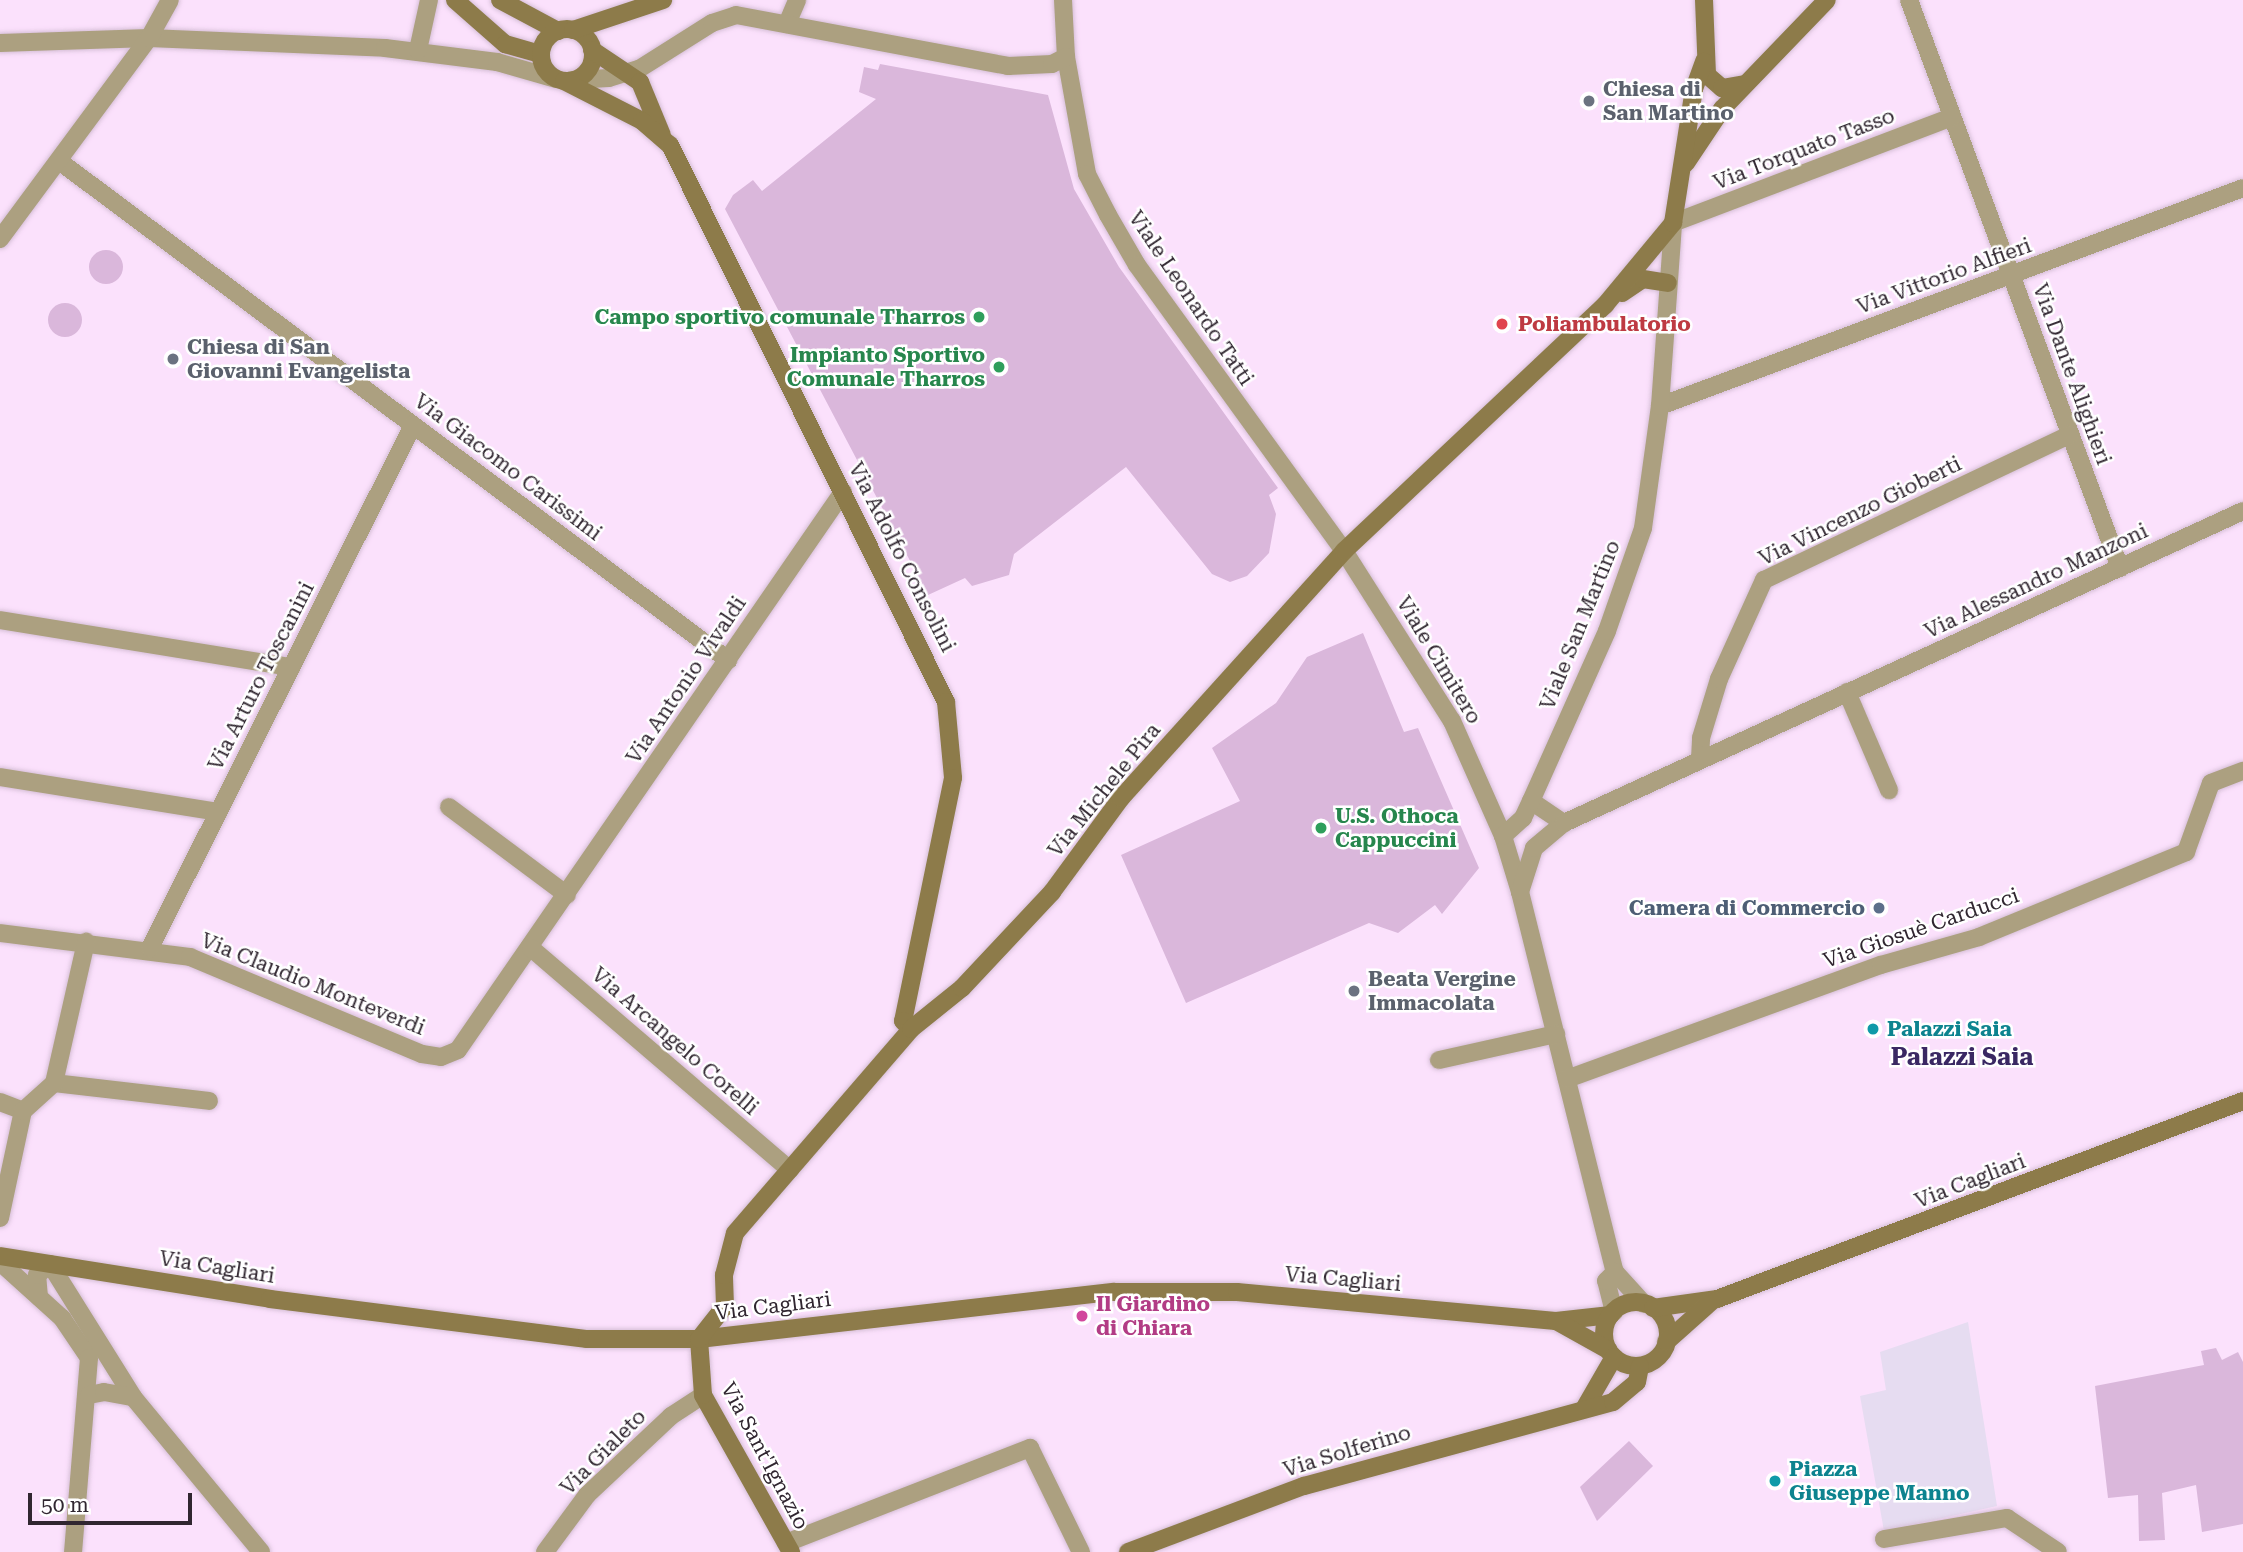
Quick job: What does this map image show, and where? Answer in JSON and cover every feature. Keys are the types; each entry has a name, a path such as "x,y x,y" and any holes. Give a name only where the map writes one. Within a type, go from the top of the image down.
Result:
{"street":[{"path":"0,239 149,38 170,0"},
{"path":"418,50 429,0"},
{"path":"455,0 505,44 541,56 564,80"},
{"path":"500,0 585,37 592,50 590,66 564,80"},
{"path":"541,56 546,39 663,0"},
{"path":"787,24 797,0"},
{"name":"Viale Leonardo Tatti","path":"1063,0 1066,57 1087,174 1137,265 1344,551"},
{"name":"Viale San Martino","path":"1503,836 1523,818 1531,801 1607,631 1643,528 1660,406 1672,223 1683,169 1694,89 1704,62 1704,0"},
{"path":"1683,169 1723,109 1827,0"},
{"name":"Via Dante Alighieri","path":"1909,0 2120,568"},
{"path":"0,43 149,38 418,50 497,62 564,80 629,72 712,23 736,15 1008,66 1052,64 1066,57"},
{"name":"Via Adolfo Consolini","path":"592,50 629,72 646,90 662,135 693,184 929,659 946,702 952,743 953,778 946,823 903,1021 911,1029"},
{"path":"497,62 541,56"},
{"path":"1704,62 1710,80 1722,88 1738,88 1750,79"},
{"name":"Via Adolfo Consolini","path":"564,80 662,135"},
{"name":"Via Torquato Tasso","path":"1672,223 1952,117"},
{"name":"Via Giacomo Carissimi","path":"59,161 728,660"},
{"name":"Via Vittorio Alfieri","path":"1660,406 2243,188"},
{"name":"Via Michele Pira","path":"699,1339 725,1306 724,1275 735,1233 911,1029 962,989 1052,892 1121,798 1344,551 1605,305 1672,223"},
{"name":"Via Michele Pira","path":"1605,305 1643,279 1668,283"},
{"name":"Via Arturo Toscanini","path":"150,948 413,425"},
{"name":"Via Vincenzo Gioberti","path":"1700,759 1701,738 1718,679 1764,580 2070,435"},
{"name":"Via Antonio Vivaldi","path":"442,1057 458,1050 844,492"},
{"name":"Via Alessandro Manzoni","path":"1520,892 1534,848 1564,823 2243,511"},
{"name":"Viale Cimitero","path":"1344,551 1452,720 1503,836"},
{"path":"0,620 291,667"},
{"path":"1847,692 1889,790"},
{"name":"Via Giosuè Carducci","path":"1567,1079 1881,965 1979,937 2186,852 2211,783 2243,771"},
{"path":"0,777 218,812"},
{"path":"1531,801 1564,823"},
{"path":"449,807 567,895"},
{"path":"1503,836 1520,892 1615,1272 1665,1323 1667,1342 1655,1360 1640,1366 1611,1353"},
{"name":"Via Claudio Monteverdi","path":"0,933 150,948 190,957 422,1054 442,1057"},
{"path":"0,1217 23,1111 54,1083 86,942"},
{"name":"Via Arcangelo Corelli","path":"531,947 790,1170"},
{"path":"1438,1060 1556,1034"},
{"path":"54,1083 209,1101"},
{"name":"Via Cagliari","path":"1648,1306 1712,1301 2243,1101"},
{"path":"0,1102 23,1111"},
{"name":"Via Cagliari","path":"0,1256 270,1299 587,1339 699,1339 1114,1292 1237,1292 1556,1321 1613,1313"},
{"path":"0,1262 78,1337 91,1372 74,1552"},
{"path":"39,1297 36,1277 50,1264 133,1397 261,1552"},
{"path":"1613,1313 1606,1282 1615,1272"},
{"name":"Via Cagliari","path":"1667,1342 1712,1301"},
{"path":"1584,1409 1611,1353 1604,1332 1613,1313 1626,1304 1648,1306"},
{"name":"Via Cagliari","path":"1556,1321 1611,1353"},
{"name":"Via Sant'Ignazio","path":"699,1339 703,1395 788,1548"},
{"name":"Via Solferino","path":"1128,1552 1304,1486 1613,1402 1637,1382 1640,1366"},
{"path":"89,1395 104,1392 133,1397"},
{"name":"Via Gialeto","path":"545,1552 587,1495 671,1416 703,1395"},
{"path":"788,1548 1030,1448 1081,1552"},
{"path":"1884,1539 2007,1518 2058,1552"}],"shaded area":[{"name":"Impianto Sportivo Comunale Tharros","path":"880,64 1048,95 1074,189 1119,267 1278,488 1269,495 1276,514 1269,553 1247,576 1230,582 1212,574 1126,467 1014,554 1009,575 972,586 965,578 928,595 725,209 733,195 753,180 762,191 876,99 859,92 864,67 878,70"},
{"path":"106,250 118,255 123,267 118,279 106,284 94,279 89,267 94,255"},
{"path":"65,303 77,308 82,320 77,332 65,337 53,332 48,320 53,308"},
{"name":"U.S. Othoca Cappuccini","path":"1363,633 1404,732 1418,728 1479,868 1442,914 1435,905 1398,933 1369,923 1186,1003 1121,855 1240,801 1212,748 1276,703 1307,657"},
{"path":"1968,1322 1997,1506 1884,1531 1860,1396 1886,1390 1880,1352"},
{"path":"2216,1348 2222,1360 2238,1352 2243,1362 2243,1524 2202,1532 2196,1485 2162,1493 2165,1540 2139,1541 2138,1495 2108,1498 2095,1386 2204,1365 2201,1351"},
{"path":"1629,1441 1653,1466 1597,1521 1580,1487"}],"place":[{"name":"Chiesa di San Martino","path":"1589,101"},
{"name":"Campo sportivo comunale Tharros","path":"979,317"},
{"name":"Poliambulatorio","path":"1502,324"},
{"name":"Chiesa di San Giovanni Evangelista","path":"173,359"},
{"name":"Impianto Sportivo Comunale Tharros","path":"999,367"},
{"name":"U.S. Othoca Cappuccini","path":"1321,828"},
{"name":"Camera di Commercio","path":"1879,908"},
{"name":"Beata Vergine Immacolata","path":"1354,991"},
{"name":"Palazzi Saia","path":"1873,1029"},
{"name":"Il Giardino di Chiara","path":"1082,1316"},
{"name":"Piazza Giuseppe Manno","path":"1775,1481"}],"district":[{"name":"Palazzi Saia","path":"1962,1058"}]}
